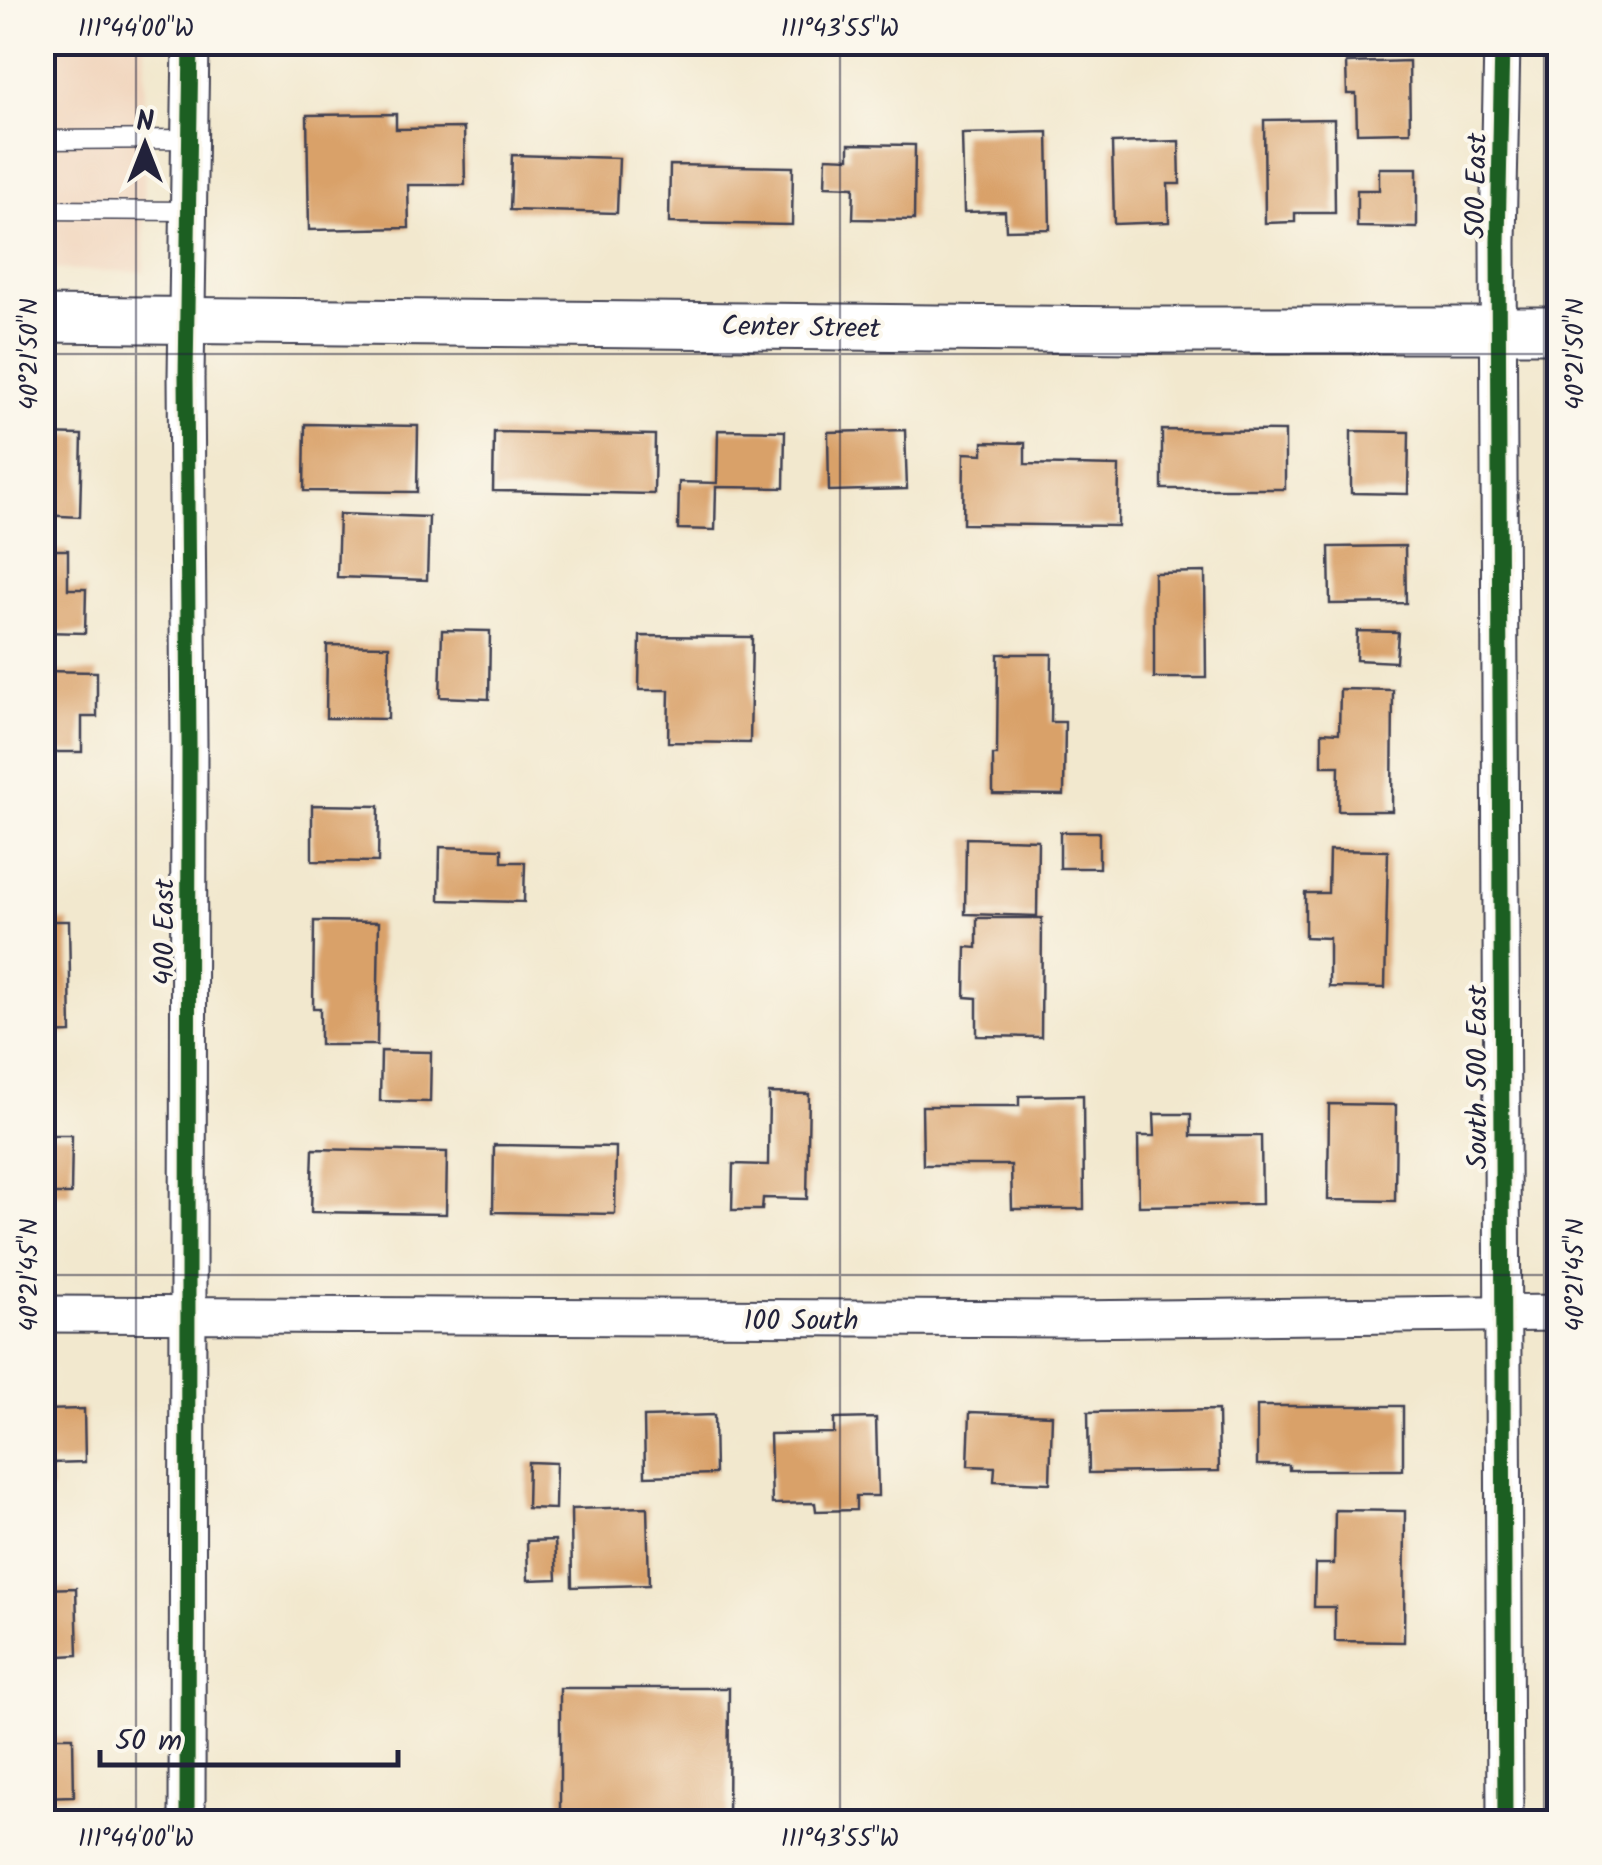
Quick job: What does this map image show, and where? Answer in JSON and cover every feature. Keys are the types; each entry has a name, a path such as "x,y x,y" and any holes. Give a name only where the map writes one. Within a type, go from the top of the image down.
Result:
{"street":[{"name":"400 East","path":"187,1822 187,320 192,42"},
{"name":"500 East","path":"1499,330 1502,42"},
{"name":"Center Street","path":"42,319 1560,330"},
{"name":"South 500 East","path":"1499,330 1505,1822"},
{"name":"100 South","path":"42,1314 1070,1319 1560,1313"}],"lane":[{"path":"42,140 191,139"},
{"path":"42,210 190,211"}],"shaded area":[{"path":"43,43 145,43 144,272 43,269"}],"building":[{"path":"42,42 52,42 52,90 42,90"},
{"path":"1409,61 1410,132 1357,133 1356,94 1347,94 1346,63"},
{"path":"396,114 396,129 464,128 465,185 408,185 409,228 309,230 307,115"},
{"path":"1334,119 1335,213 1295,213 1295,222 1265,223 1264,120"},
{"path":"1048,132 1050,229 1006,230 1005,211 964,212 962,134"},
{"path":"1179,141 1180,184 1168,184 1169,222 1114,224 1112,143"},
{"path":"849,144 915,145 914,220 853,219 854,187 825,186 826,157 849,158"},
{"path":"512,155 619,158 617,213 510,210"},
{"path":"670,165 793,167 792,225 669,223"},
{"path":"1379,168 1417,168 1417,228 1357,227 1357,190 1379,190"},
{"path":"305,424 418,426 417,492 304,491"},
{"path":"718,430 785,431 784,488 716,487 715,530 678,529 679,482 717,483"},
{"path":"905,430 907,489 829,491 828,432"},
{"path":"1162,430 1285,431 1285,489 1162,489"},
{"path":"1351,431 1409,432 1408,494 1351,493"},
{"path":"494,432 655,435 654,494 493,491"},
{"path":"42,434 82,435 80,517 42,515"},
{"path":"983,442 1025,443 1025,464 1119,466 1118,526 963,524 964,453 983,454"},
{"path":"339,514 429,517 427,580 337,577"},
{"path":"1405,546 1406,603 1330,604 1329,547"},
{"path":"42,550 68,550 68,589 86,589 85,633 42,632"},
{"path":"1205,572 1206,678 1154,678 1154,573"},
{"path":"442,630 490,631 489,699 440,697"},
{"path":"1357,631 1398,632 1396,662 1356,660"},
{"path":"640,636 752,637 750,743 668,742 669,690 639,690"},
{"path":"327,645 389,646 388,719 326,718"},
{"path":"998,654 1052,654 1051,722 1065,722 1064,795 993,794"},
{"path":"42,671 97,672 97,717 82,717 82,752 42,752"},
{"path":"1340,689 1393,690 1392,811 1338,811 1339,766 1322,766 1322,732 1339,733"},
{"path":"312,805 379,806 378,862 312,861"},
{"path":"1060,832 1099,832 1099,868 1060,868"},
{"path":"966,838 1038,840 1037,916 965,914"},
{"path":"440,847 502,849 502,862 525,862 524,902 439,900"},
{"path":"1329,850 1388,851 1385,988 1329,987 1329,938 1305,937 1305,893 1328,893"},
{"path":"977,918 1042,918 1041,1037 977,1036 977,998 965,997 966,947 977,948"},
{"path":"42,921 69,921 71,1033 42,1034"},
{"path":"314,921 379,922 377,1045 320,1045 320,1008 313,1008"},
{"path":"381,1051 431,1052 430,1102 380,1101"},
{"path":"769,1093 809,1094 807,1199 763,1198 762,1210 732,1210 733,1164 768,1165"},
{"path":"1083,1095 1084,1209 1012,1209 1011,1165 923,1165 922,1106 1019,1106 1019,1096"},
{"path":"1329,1104 1396,1105 1395,1201 1328,1200"},
{"path":"1154,1114 1191,1114 1191,1136 1261,1136 1262,1204 1139,1206 1138,1136 1155,1136"},
{"path":"42,1135 72,1135 71,1194 42,1194"},
{"path":"494,1145 616,1147 615,1214 493,1212"},
{"path":"313,1149 447,1152 446,1214 311,1212"},
{"path":"1257,1406 1403,1406 1403,1470 1289,1470 1289,1465 1257,1465"},
{"path":"84,1409 85,1462 50,1463 51,1490 42,1490 42,1410"},
{"path":"1218,1410 1219,1471 1089,1473 1088,1412"},
{"path":"970,1412 1052,1415 1050,1483 994,1481 995,1467 968,1466"},
{"path":"714,1415 715,1474 645,1476 644,1417"},
{"path":"876,1418 878,1496 856,1496 856,1510 816,1511 815,1503 772,1504 770,1434 834,1433 834,1419"},
{"path":"528,1462 556,1463 555,1509 527,1508"},
{"path":"647,1507 649,1585 572,1587 571,1509"},
{"path":"1335,1510 1405,1511 1404,1642 1335,1641 1335,1607 1314,1607 1315,1564 1334,1564"},
{"path":"555,1540 557,1579 528,1580 527,1541"},
{"path":"76,1588 78,1655 42,1657 42,1589"},
{"path":"560,1688 729,1688 728,1822 560,1822"},
{"path":"42,1737 73,1737 74,1796 42,1797"}],"cycle path":[{"path":"187,1822 186,377 191,42"},
{"path":"1502,42 1498,242 1505,1822"}]}
